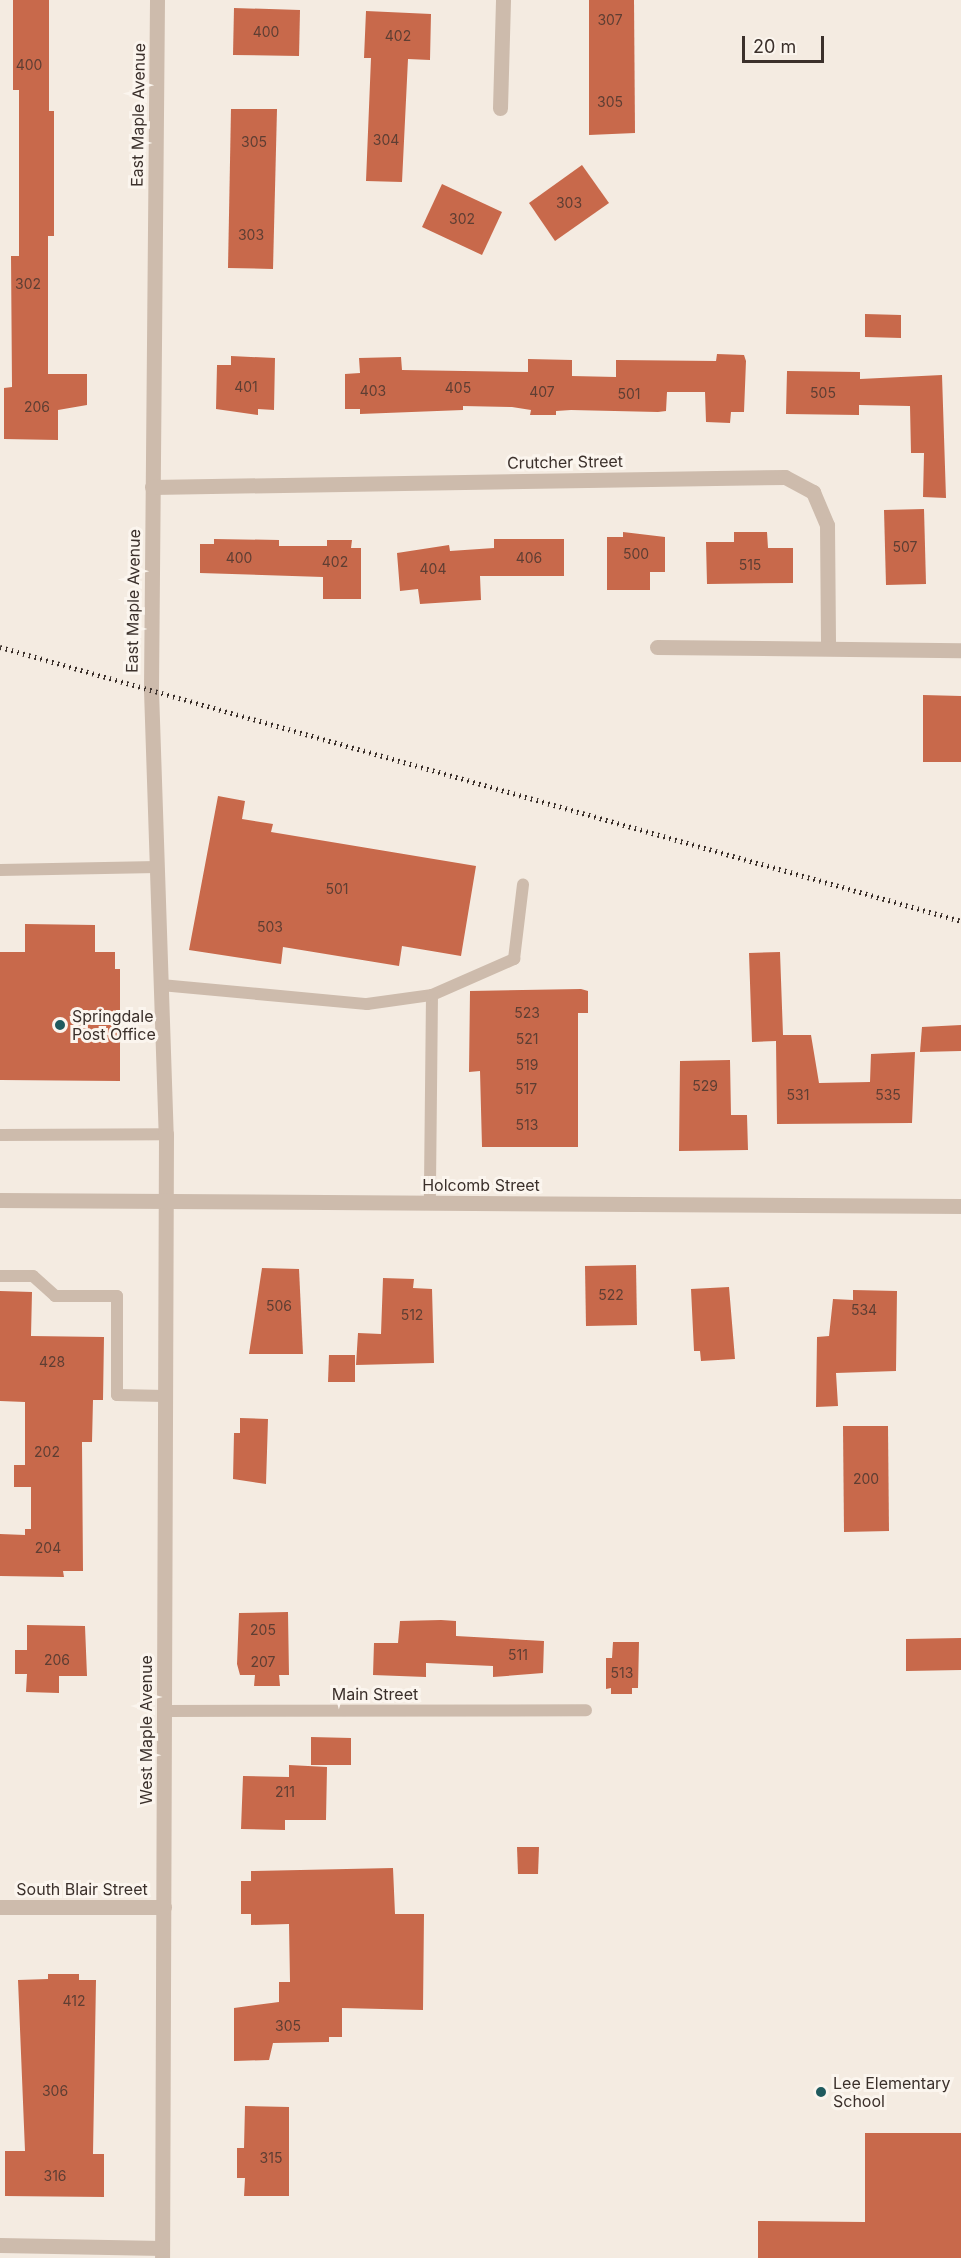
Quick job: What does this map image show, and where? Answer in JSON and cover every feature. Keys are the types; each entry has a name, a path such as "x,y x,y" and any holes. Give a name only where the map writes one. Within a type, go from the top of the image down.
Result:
{"street":[{"name":"East Maple Avenue","path":"158,0 150,690 166,1134 165,1203"},
{"path":"500,108 503,0"},
{"name":"Crutcher Street","path":"152,487 785,477 813,492 827,525 828,648"},
{"path":"657,647 961,650"},
{"name":"Holcomb Street","path":"0,1200 165,1203 961,1206"},
{"name":"West Maple Avenue","path":"162,2253 165,1203"},
{"name":"South Blair Street","path":"0,1907 164,1908"},
{"path":"0,2245 162,2253"}],"lane":[{"path":"0,870 157,867"},
{"path":"161,985 367,1004 432,995 514,959 523,885"},
{"path":"430,1203 432,995"},
{"path":"0,1135 166,1134"},
{"path":"0,1276 33,1276 55,1296 117,1296 117,1395 165,1396"},
{"name":"Main Street","path":"164,1711 586,1710"}],"building":[{"path":"13,0 49,0 49,111 54,111 54,236 48,236 48,374 87,374 87,405 58,410 58,440 4,439 4,388 12,387 11,256 19,256 19,90 13,90"},
{"path":"589,0 634,0 635,133 589,135"},
{"path":"234,8 300,10 299,56 233,55"},
{"path":"366,11 431,14 430,60 408,59 402,182 366,181 371,58 364,58"},
{"path":"231,109 277,109 273,269 228,268"},
{"path":"582,165 609,203 555,241 529,203"},
{"path":"442,184 502,212 482,255 422,227"},
{"path":"865,314 901,315 901,338 865,337"},
{"path":"717,354 744,355 746,361 744,412 731,412 730,423 706,422 705,392 667,392 666,411 658,412 571,410 556,411 556,415 530,415 531,410 512,407 463,406 463,410 360,414 360,409 345,409 345,374 360,373 359,358 401,357 402,370 528,372 528,359 572,360 572,376 616,377 616,360 716,361"},
{"path":"231,356 275,358 274,410 258,409 258,415 216,409 217,365 231,365"},
{"path":"787,371 860,372 860,379 942,375 946,498 923,497 924,453 911,453 910,406 859,405 859,415 786,414"},
{"path":"924,509 926,584 886,585 884,510"},
{"path":"623,532 665,537 665,572 650,572 650,590 607,590 607,537 623,537"},
{"path":"734,532 767,532 768,548 793,548 793,583 707,584 706,542 734,542"},
{"path":"214,539 279,540 279,546 327,546 327,540 352,540 351,548 361,548 361,599 323,599 323,577 200,573 200,544 214,544"},
{"path":"494,539 564,539 564,576 480,576 481,600 420,604 418,589 400,591 397,553 449,545 450,551 494,548"},
{"path":"923,695 961,696 961,762 923,762"},
{"path":"218,796 245,801 242,819 273,824 271,832 476,866 461,956 402,946 399,966 283,947 281,964 189,950"},
{"name":"Springdale Post Office","path":"25,924 95,925 95,952 115,952 115,969 120,969 120,1081 0,1080 0,952 25,952"},
{"path":"780,952 783,1035 811,1035 819,1083 870,1082 871,1054 915,1052 912,1123 777,1124 776,1041 752,1042 749,953"},
{"path":"581,989 588,991 588,1013 578,1013 578,1147 482,1147 480,1071 469,1072 470,991"},
{"path":"961,1025 961,1051 920,1052 922,1027"},
{"path":"730,1060 731,1115 747,1115 748,1150 679,1151 680,1061"},
{"path":"636,1265 637,1325 586,1326 585,1266"},
{"path":"262,1268 299,1269 303,1354 249,1354"},
{"path":"383,1278 414,1279 413,1288 432,1289 434,1363 356,1365 358,1333 381,1334"},
{"path":"729,1287 735,1359 701,1361 700,1351 694,1351 691,1289"},
{"path":"853,1290 897,1291 896,1371 836,1373 838,1406 816,1407 817,1337 829,1336 833,1299 853,1300"},
{"path":"0,1291 32,1292 31,1336 104,1337 103,1400 93,1400 92,1442 82,1442 83,1571 63,1571 64,1577 0,1576 0,1534 25,1535 25,1529 31,1529 31,1487 14,1487 14,1465 25,1465 25,1402 0,1401"},
{"path":"329,1355 355,1355 355,1382 328,1382"},
{"path":"240,1418 268,1419 266,1484 233,1479 234,1433 240,1433"},
{"path":"843,1426 888,1426 889,1531 844,1532"},
{"path":"288,1612 289,1675 279,1675 280,1686 254,1686 255,1675 240,1675 237,1664 239,1613"},
{"path":"400,1621 456,1621 456,1636 544,1641 543,1673 493,1677 493,1666 426,1663 426,1677 373,1675 374,1643 398,1643"},
{"path":"27,1625 85,1626 87,1676 59,1676 59,1693 26,1692 27,1674 15,1674 15,1650 27,1650"},
{"path":"961,1638 961,1670 906,1671 906,1639"},
{"path":"613,1642 639,1642 638,1688 632,1688 632,1694 611,1694 611,1688 606,1689 606,1658 612,1658"},
{"path":"311,1737 351,1738 351,1765 311,1765"},
{"path":"289,1765 327,1767 326,1820 285,1820 285,1830 241,1829 243,1776 289,1777"},
{"path":"517,1847 539,1847 538,1874 518,1874"},
{"path":"393,1868 395,1914 424,1914 423,2010 342,2008 342,2037 329,2037 329,2042 273,2043 269,2060 234,2061 234,2008 279,2002 279,1982 290,1982 289,1924 251,1925 251,1914 241,1914 241,1881 251,1881 251,1871"},
{"path":"48,1974 79,1974 79,1980 96,1980 93,2154 104,2154 104,2197 5,2196 5,2151 25,2151 18,1980 48,1979"},
{"path":"245,2106 289,2107 289,2196 244,2196 245,2178 237,2178 237,2148 244,2148"},
{"path":"865,2133 961,2133 961,2258 758,2258 758,2221 865,2222"}],"railway":[{"path":"0,647 961,921"}],"place":[{"name":"Springdale Post Office","path":"60,1025"},
{"name":"Lee Elementary School","path":"821,2092"}]}
